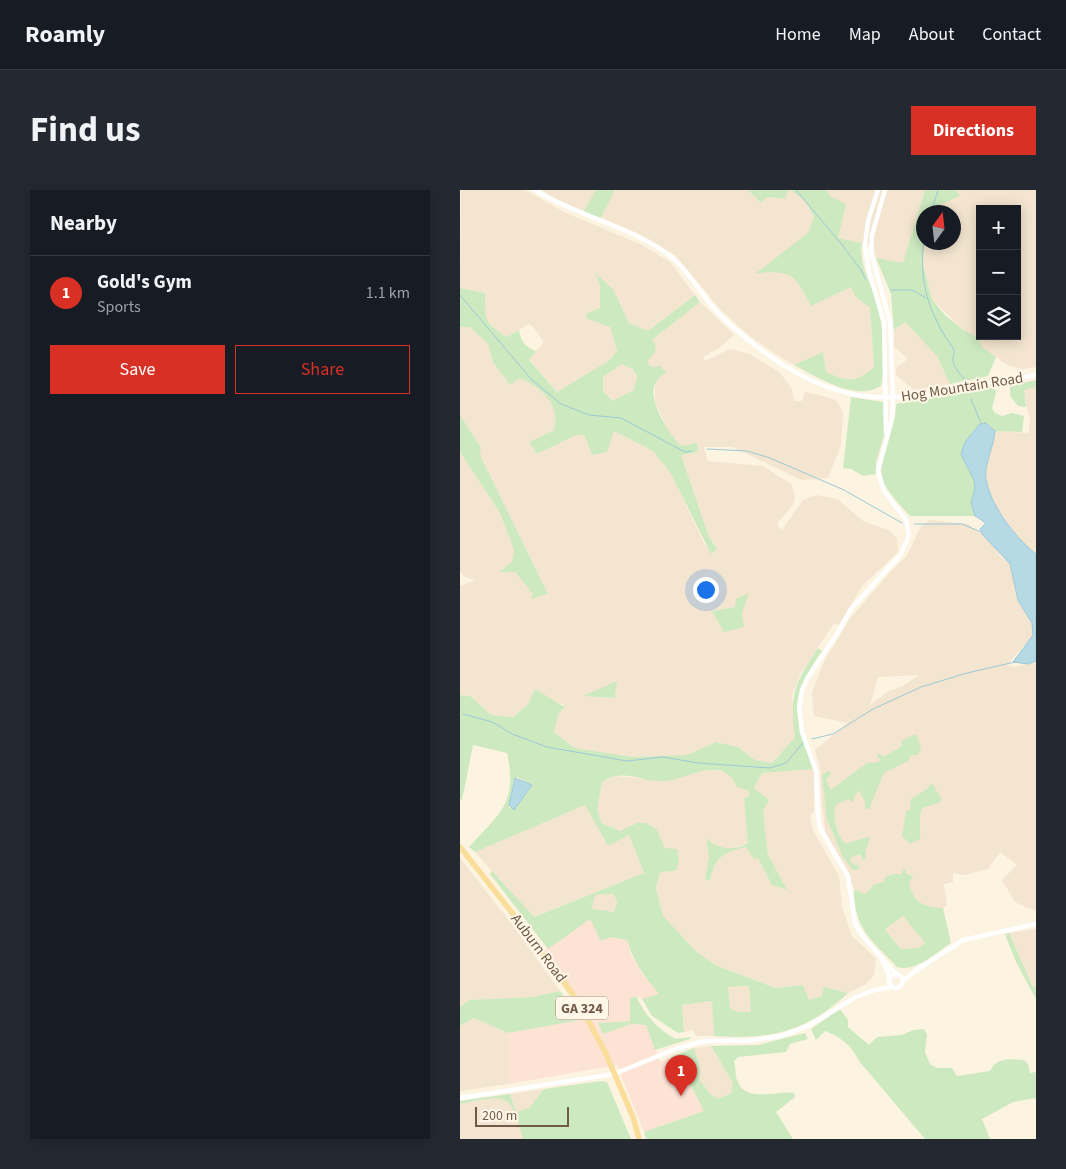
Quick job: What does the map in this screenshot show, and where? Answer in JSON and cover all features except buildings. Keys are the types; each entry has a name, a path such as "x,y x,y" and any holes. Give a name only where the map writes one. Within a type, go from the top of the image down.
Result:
{"main road":[{"name":"Auburn Road","path":"460,847 521,924 579,1003 614,1074 633,1117 640,1139"}],"street":[{"name":"Hog Mountain Road","path":"535,190 567,208 623,231 664,252 684,270 719,314 759,347 798,373 833,389 863,396 893,397 935,393 1036,375"},
{"path":"878,190 868,221 865,246 866,259 884,323 886,438"},
{"path":"885,190 872,235 871,252 890,322 893,397 892,419 878,466 878,477 884,491 906,520 908,540 901,554 850,609 837,634 808,678 802,690 799,708 802,732 816,771 820,828 848,876 855,924 864,939 903,981"},
{"path":"460,1098 614,1074 678,1048 704,1041 746,1041 781,1036 808,1026 848,1001 875,990 899,987 915,970 963,940 1036,924"},
{"path":"882,957 892,987"},
{"path":"875,990 890,979 915,970"}],"shaded area":[{"path":"461,190 525,190 566,213 640,244 670,262 695,295 648,331 629,323 622,308 595,274 600,285 600,308 587,313 610,327 617,351 610,360 557,392 529,359 544,342 535,329 529,324 507,337 490,326 485,318 485,293 460,288"},
{"path":"542,190 596,190 583,212 558,201"},
{"path":"615,190 748,190 761,203 767,197 785,199 788,190 791,190 806,202 814,217 808,233 757,273 783,272 797,280 811,306 851,287 855,296 870,307 874,366 861,377 844,380 826,372 823,352 794,365 777,355 751,337 721,310 675,255 636,234 600,219"},
{"path":"826,190 925,190 921,205 916,205 916,220 903,264 876,258 874,246 838,238 830,196"},
{"path":"956,190 1036,190 1036,367 1023,369 1007,365 982,347 978,340 1021,340 1021,205 976,205 976,336 962,329 932,299 922,261 923,250 961,250 961,205 942,204 960,196"},
{"path":"700,302 734,335 719,348 703,357 705,361 730,349 750,354 780,373 792,389 794,401 802,401 805,392 837,401 843,413 841,445 828,478 801,480 733,447 704,447 708,461 763,466 791,484 795,497 793,505 778,522 778,526 782,530 803,500 816,495 837,499 863,521 888,530 897,538 898,552 862,586 839,625 834,623 800,675 792,695 795,737 772,763 755,760 738,747 716,742 687,755 632,757 575,748 554,732 558,715 566,705 553,702 535,689 528,704 513,717 491,715 470,696 460,695 460,586 475,580 465,577 460,571 460,452 500,513 514,550 512,562 500,571 515,572 533,594 531,598 548,594 481,457 480,446 460,415 460,327 470,327 488,344 493,362 510,385 520,378 533,384 549,399 555,409 556,423 553,431 536,454 576,435 584,435 592,455 599,453 614,431 653,451 671,474 704,543 711,553 717,548 709,537 681,455 696,443 681,446 670,434 655,402 655,384 651,367 647,362 652,340","holes":["735,607 724,632 712,611","617,681 615,698 584,696"]},
{"path":"905,322 937,356 950,384 914,390 896,375 896,368 908,359 894,346 894,330"},
{"path":"622,364 633,369 637,376 634,390 613,401 603,391 603,377"},
{"path":"1036,387 1036,554 1021,543 993,501 988,490 986,470 995,431 1029,433 1030,416 1024,389"},
{"path":"929,520 968,524 986,538 1002,558 1010,564 1018,600 1032,623 1033,635 1007,665 1013,667 1036,662 1036,911 1015,902 1002,880 1017,865 1000,852 988,869 964,875 953,873 953,882 944,884 947,905 943,908 932,908 920,904 911,893 907,870 902,874 891,874 883,882 871,887 865,894 855,889 826,836 820,767 815,750 848,723 814,716 812,692 824,662 849,620 892,570 907,556 920,528","holes":["919,675 903,686 889,691 870,705 878,677"]},
{"path":"709,769 727,773 733,778 737,787 749,791 748,843 730,849 714,845 706,839 709,857 705,879 710,881 712,868 720,858 730,851 746,847 754,859 758,858 772,885 786,890 768,855 763,811 754,788 762,773 814,769 814,811 810,816 813,831 839,876 842,907 852,936 876,959 874,975 865,985 848,993 825,987 822,996 809,1001 803,985 777,988 715,965 697,952 663,916 656,888 659,872 676,871 657,830 637,823 620,831 602,823 597,810 602,782 616,776 665,781"},
{"path":"585,805 608,846 629,835 644,873 533,917 475,852"},
{"path":"460,858 511,923 560,991 532,997 469,1000 460,1007"},
{"path":"615,894 617,902 614,912 592,910 595,895"},
{"path":"903,916 925,943 919,948 901,949 885,928"},
{"path":"590,919 610,937 627,940 631,955 642,973 659,994 642,999 636,996 630,1021 598,1023 603,1033 631,1024 646,1025 660,1062 671,1057 687,1078 704,1111 644,1132 617,1065 508,1084 508,1033 587,1018 543,952"},
{"path":"1036,929 1036,988 1034,988 1009,933"},
{"path":"749,986 751,1012 737,1012 730,1008 728,987"},
{"path":"712,1001 714,1036 696,1036 693,1030 684,1032 682,1005"},
{"path":"474,1018 508,1033 508,1084 460,1091 460,1026"},
{"path":"711,1046 733,1083 731,1093 719,1099 711,1095 699,1079 700,1069 694,1048"},
{"path":"544,1089 529,1108 516,1112 523,1139 460,1139 460,1104 498,1097 508,1101 515,1109 510,1094"}],"green space":[{"path":"596,190 615,190 600,219 583,212"},
{"path":"748,190 788,190 785,199 767,197 761,203"},
{"path":"791,190 826,190 830,196 846,204 838,238 862,243 863,265 878,308 882,331 884,365 881,386 871,390 849,390 825,381 794,365 823,352 826,372 840,378 856,378 874,367 870,308 855,296 851,287 811,306 801,287 786,274 756,273 808,233 814,217 806,202"},
{"path":"925,190 956,190 960,196 941,205 920,205"},
{"path":"916,220 916,250 923,250 922,261 932,299 945,315 962,329 976,336 976,340 978,340 982,347 996,357 988,376 950,384 937,356 905,322 894,330 891,294 876,258 903,263"},
{"path":"595,273 613,289 629,323 648,331 695,295 700,302 652,340 656,345 655,352 647,362 651,367 661,366 666,372 656,382 653,391 657,408 666,426 681,446 697,443 698,452 681,455 709,537 717,549 711,554 671,474 653,451 614,431 607,452 592,455 584,435 576,435 537,454 529,442 553,431 555,422 555,414 548,399 542,392 520,378 510,385 493,362 488,344 470,327 460,327 460,288 485,293 487,320 494,328 507,337 519,330 524,343 536,351 529,360 557,392 610,360 617,351 610,327 586,318 587,313 600,308 600,285","holes":["622,364 633,369 637,376 634,390 613,401 603,391 603,377"]},
{"path":"1036,380 1036,387 1024,390 1026,407 1018,406 1010,396 1010,386"},
{"path":"994,388 996,392 992,408 995,413 1002,416 1012,413 1024,416 1022,432 995,431 987,423 981,424 965,442 961,454 974,480 975,489 971,502 975,516 910,516 890,493 882,476 883,456 893,424 896,404"},
{"path":"851,397 883,402 885,405 886,429 876,462 876,474 863,476 851,469 843,468"},
{"path":"460,415 480,446 481,457 548,594 531,599 533,594 515,572 499,572 512,562 514,550 500,513 460,452"},
{"path":"749,593 742,613 744,627 724,632 712,611 735,607 736,599"},
{"path":"818,648 822,651 803,683 798,708 799,721 814,769 762,773 754,788 769,800 763,811 768,855 787,890 772,885 758,858 754,859 746,847 721,857 714,866 710,881 705,879 709,857 706,838 716,845 726,848 737,848 748,843 744,798 749,796 749,791 737,787 731,777 723,772 705,770 666,781 654,781 622,775 614,776 602,782 597,810 602,823 620,831 637,823 647,823 657,830 665,848 677,849 679,860 676,871 660,872 656,888 663,916 697,952 715,965 776,988 803,985 809,1000 822,996 824,987 848,993 817,1017 802,1025 786,1031 753,1036 714,1036 712,1001 682,1005 684,1032 678,1033 652,1016 642,999 659,994 636,962 627,940 610,937 601,941 590,919 548,949 490,874 492,871 534,917 644,873 629,835 608,846 585,805 475,852 469,847 498,816 504,806 510,784 510,770 507,753 473,745 462,800 460,799 460,695 470,696 491,715 513,717 528,704 535,689 563,706 567,704 558,715 554,732 575,748 632,757 687,755 716,742 738,747 755,760 772,763 795,737 793,710 796,689 799,680","holes":["517,777 532,785 516,808 510,808 514,779","614,894 617,902 614,912 592,909 595,895","749,986 751,1012 737,1012 730,1008 728,987"]},
{"path":"617,681 615,698 583,696"},
{"path":"916,734 921,746 918,755 911,755 908,761 884,773 869,809 865,809 865,802 859,790 853,802 848,799 836,805 836,826 846,844 867,837 870,838 865,853 866,857 863,860 860,854 850,858 852,864 860,866 858,870 853,870 843,857 827,820 822,775 829,771 831,774 826,780 831,790 870,762 881,761 877,755 879,753 883,757 902,746 901,741"},
{"path":"932,783 942,800 939,803 922,808 920,839 910,844 902,836 906,812 910,810 911,799 927,789"},
{"path":"907,869 906,873 913,877 909,883 913,895 920,903 930,907 943,908 951,943 926,961 904,968 897,967 867,935 858,918 854,894 855,889 865,894 874,885 883,882 888,876 902,874 903,870","holes":["903,916 925,943 919,948 901,949 885,929"]},
{"path":"1009,933 1033,987 1036,988 1036,999 1016,962 1005,934"},
{"path":"560,991 580,1020 508,1033 474,1018 460,1026 460,1007 469,1000 532,997"},
{"path":"636,996 648,1016 663,1031 676,1039 690,1037 690,1039 655,1050 646,1025 631,1024 603,1034 598,1023 630,1021 630,998"},
{"path":"840,1009 848,1020 848,1027 869,1045 877,1037 902,1035 913,1030 924,1029 927,1035 925,1052 930,1064 937,1068 952,1068 957,1076 990,1071 1000,1061 1024,1060 1028,1064 1030,1073 1036,1072 1036,1098 1013,1102 982,1119 990,1139 925,1139 845,1043 825,1031 816,1040 811,1029"},
{"path":"805,1033 808,1039 790,1044 786,1052 738,1057 734,1061 737,1080 747,1092 754,1094 794,1093 795,1097 776,1112 793,1139 646,1139 644,1132 704,1111 687,1078 671,1057 694,1048 700,1069 699,1079 711,1095 719,1099 731,1093 733,1083 711,1046 758,1045"},
{"path":"601,1081 607,1082 631,1139 523,1139 514,1112 510,1104 504,1100 497,1098 460,1104 460,1101 510,1094 516,1112 529,1108 544,1089"}],"water":[{"path":"986,423 995,431 986,469 989,492 1010,528 1036,554 1036,661 1028,664 1013,662 1033,635 1032,623 1018,600 1010,564 982,534 980,529 986,523 975,516 971,502 975,489 974,480 961,454 965,442 980,424"},
{"path":"515,778 532,785 514,810 509,805"}],"waterway":[{"path":"796,190 843,246 866,280"},
{"path":"933,205 938,190"},
{"path":"923,250 924,285 932,311 954,349 954,365 964,379"},
{"path":"891,290 912,290 926,298"},
{"path":"460,295 531,379 561,404 589,415 621,418 685,452 692,451"},
{"path":"971,399 981,423"},
{"path":"707,449 747,451 770,458 844,490 902,523"},
{"path":"914,524 962,524 981,532"},
{"path":"812,739 833,734 873,709 921,687 967,673 1015,662"},
{"path":"463,714 492,722 512,734 547,747 627,761 663,757 698,763 770,768 786,763 803,743"}],"place":[{"name":"Gold's Gym","path":"681,1096"}]}
